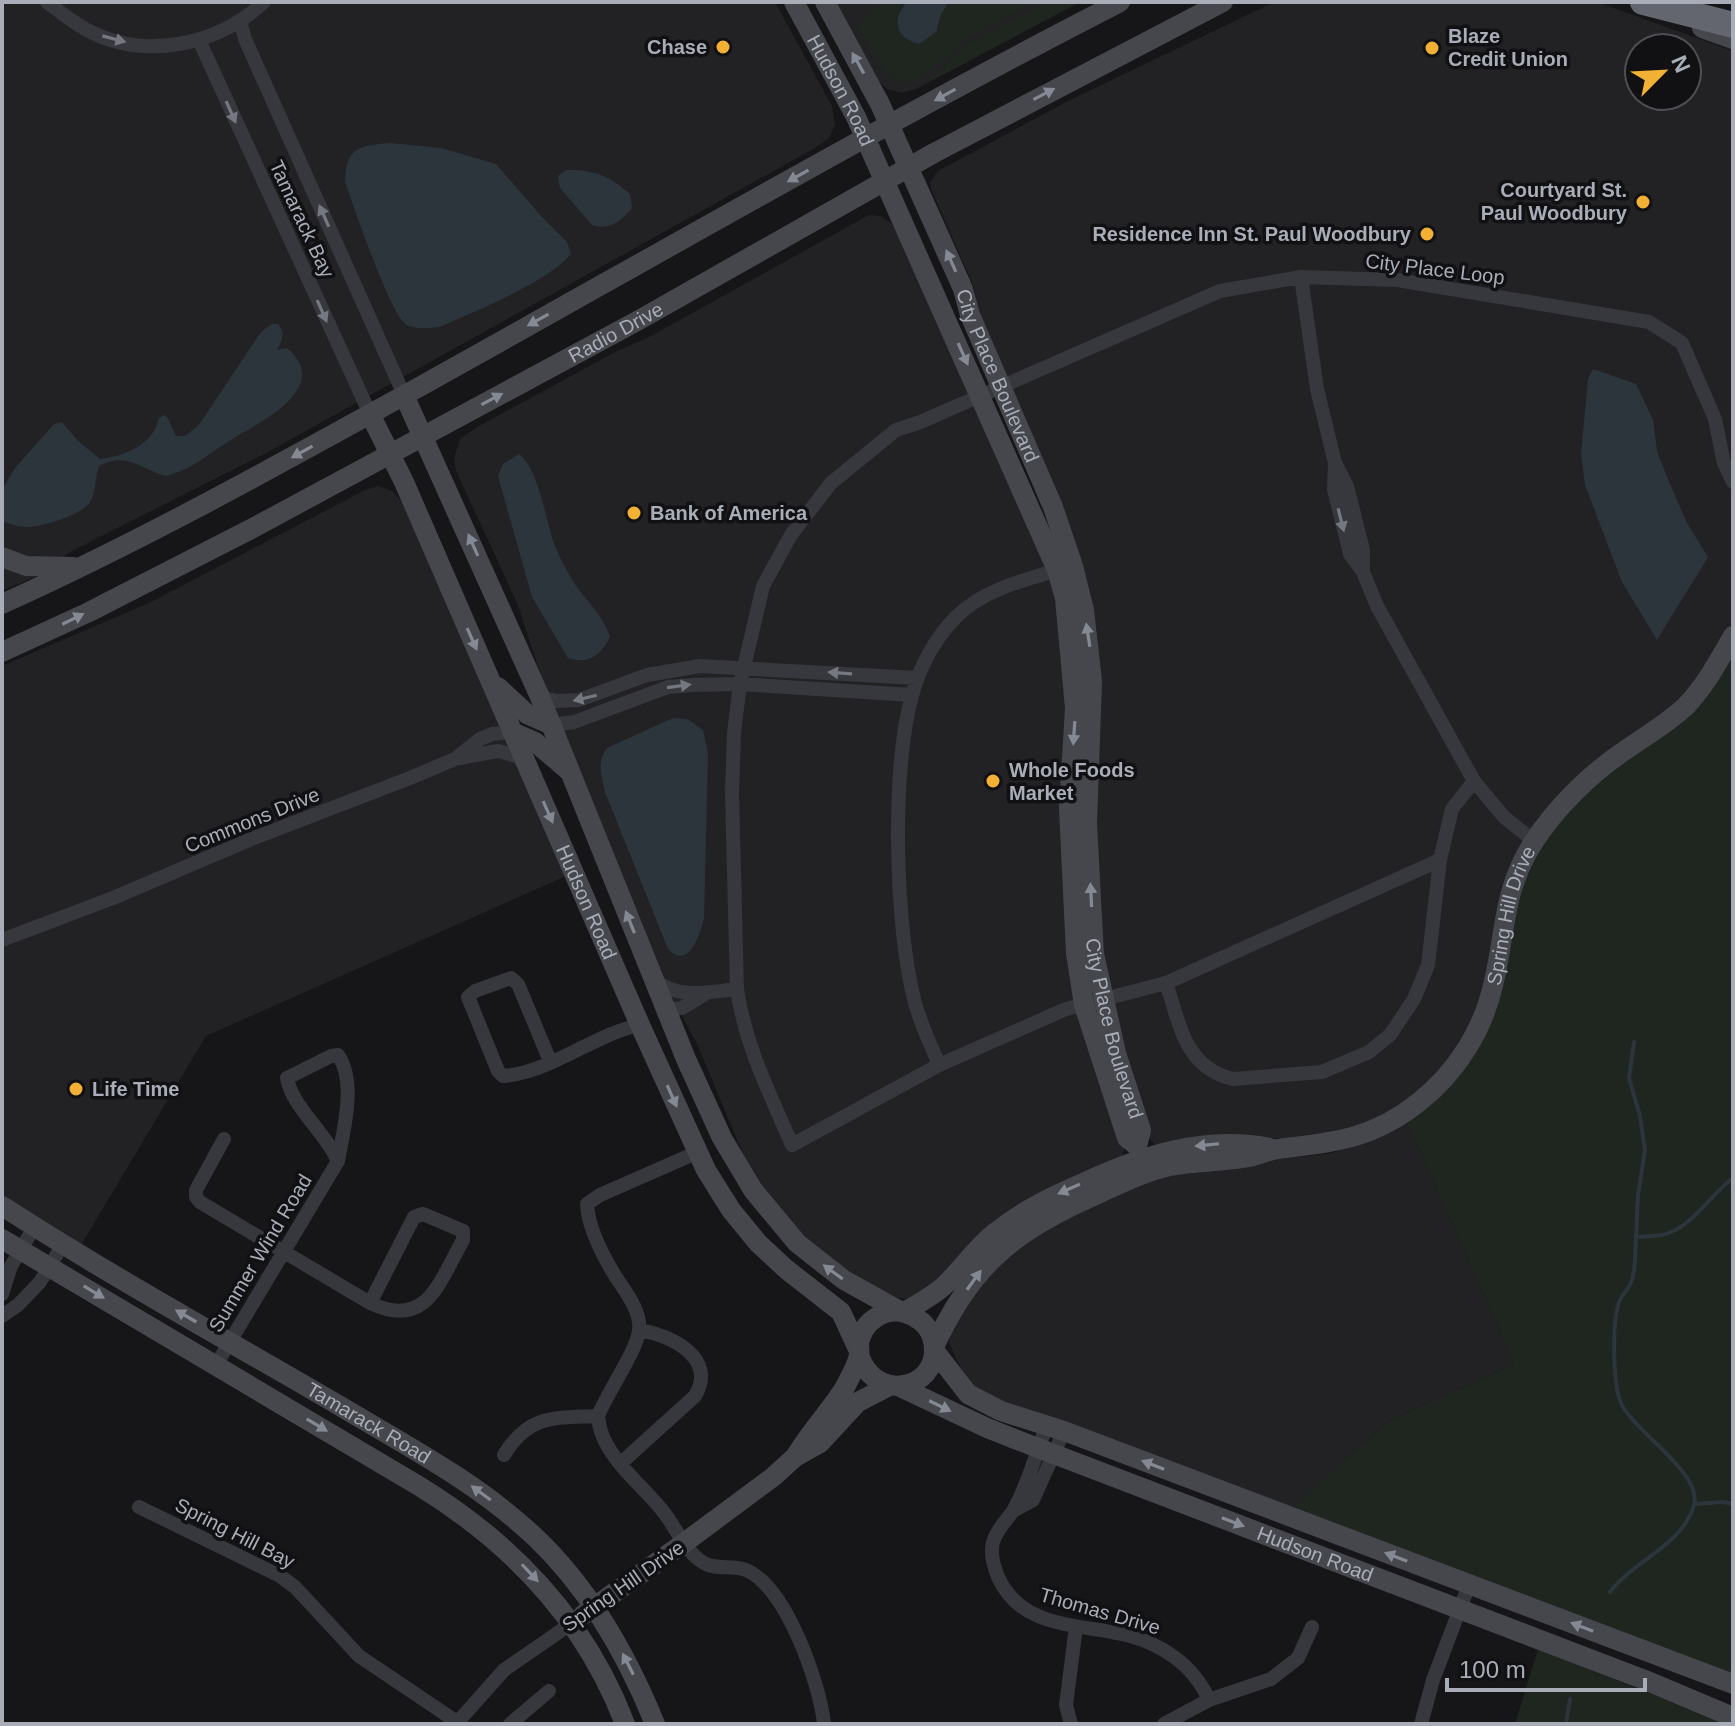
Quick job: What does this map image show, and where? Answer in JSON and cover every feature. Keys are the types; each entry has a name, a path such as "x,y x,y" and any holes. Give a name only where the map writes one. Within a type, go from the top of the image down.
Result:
{"highway":[{"path":"1643,2 1733,25"}],"street":[{"path":"47,2 89,31 109,39 164,46 199,40 240,21 264,2"},
{"name":"Hudson Road","path":"794,2 866,138 885,181"},
{"name":"Hudson Road","path":"825,2 909,167"},
{"path":"2,604 205,504 866,138 1120,2"},
{"name":"Radio Drive","path":"2,652 180,566 639,320 909,167 1223,2"},
{"path":"1631,2 1733,39"},
{"name":"Tamarack Bay","path":"240,21 245,39 404,395"},
{"name":"Tamarack Bay","path":"199,40 370,414"},
{"name":"City Place Boulevard","path":"909,167 963,289 990,391"},
{"name":"City Place Boulevard","path":"885,181 990,391 1065,568 1075,708 1069,809 1076,953 1093,1002 1127,1138 1141,1159"},
{"path":"1301,277 1317,389 1335,463 1347,486 1363,550 1363,572 1377,606 1474,781 1504,817 1534,841"},
{"name":"City Place Loop","path":"939,1065 792,1145 754,1056 737,989 732,761 740,684 763,586 791,535 831,483 896,430 1220,291 1301,277 1397,280 1649,322 1682,343 1715,419 1724,463 1733,482"},
{"name":"Hudson Road","path":"404,395 552,725 686,1059 710,1114 736,1162 776,1221 827,1268 861,1291 902,1312"},
{"name":"Hudson Road","path":"370,414 698,1152 721,1194 754,1238 786,1269 841,1312 859,1353"},
{"path":"2,557 31,567 81,567"},
{"path":"1065,568 996,590 973,602 942,633 917,678 912,695 906,721 899,798 903,916 915,1003 939,1065 1066,1009 1166,983 1440,860"},
{"name":"Spring Hill Drive","path":"902,1312 942,1287 991,1236 1019,1215 1065,1191 1141,1159 1169,1166 1250,1157 1274,1149 1328,1144 1370,1132 1420,1101 1451,1071 1485,1013 1495,979 1501,929 1510,893 1534,841 1599,771 1684,708 1704,685 1733,636"},
{"path":"540,697 557,701 579,700 647,675 700,666 917,678"},
{"path":"489,679 527,714 552,725 574,722 668,687 740,684 912,695"},
{"path":"512,732 535,742 571,773"},
{"name":"Commons Drive","path":"2,940 377,792 455,759 480,739 512,732"},
{"path":"455,759 498,751 524,758"},
{"path":"1166,983 1188,1049 1203,1066 1219,1076 1233,1079 1322,1072 1369,1052 1390,1035 1414,999 1428,965 1440,860 1452,809 1474,781"},
{"path":"619,977 645,1003 666,1010 680,1009 705,994"},
{"path":"550,1061 518,984 511,978 475,991 468,997 498,1071 503,1076 550,1061 640,1025 661,1032 686,1059"},
{"path":"654,980 675,992 705,994 737,989"},
{"path":"338,1055 343,1066 348,1104 338,1161 332,1146 313,1125 289,1087 287,1078 305,1067 338,1055"},
{"path":"224,1139 196,1190 200,1202 370,1303 389,1312 403,1312 422,1304 431,1295 463,1240 463,1231 423,1214 414,1217 370,1303"},
{"path":"698,1152 600,1195 587,1204 588,1216 601,1248 636,1311 639,1330 598,1416 599,1430 608,1448 664,1512 684,1543 707,1566 746,1570 775,1597 804,1649 817,1684 824,1724"},
{"name":"Spring Hill Drive","path":"934,1348 952,1310 975,1277 1007,1243 1141,1159"},
{"name":"Summer Wind Road","path":"216,1365 338,1161"},
{"name":"Tamarack Road","path":"2,1206 432,1461 487,1497 537,1539 594,1607 632,1671 655,1724"},
{"path":"2,1294 20,1250 35,1226"},
{"name":"Tamarack Road","path":"2,1239 470,1519 517,1559 572,1623 608,1686 625,1724"},
{"path":"2,1315 27,1296 50,1267 63,1244"},
{"path":"2,1305 2,1315"},
{"path":"902,1312 925,1324 934,1348 923,1375 916,1381 893,1386 869,1375 859,1353 862,1333 874,1319 882,1314 902,1312"},
{"path":"621,1463 695,1396 700,1387 699,1362 688,1350 656,1333 639,1330"},
{"name":"Hudson Road","path":"934,1348 968,1394 989,1407 1056,1428 1733,1684"},
{"name":"Spring Hill Drive","path":"795,1457 839,1396 859,1353"},
{"name":"Hudson Road","path":"893,1386 1047,1452 1459,1608 1733,1717"},
{"name":"Spring Hill Drive","path":"458,1723 504,1670 684,1543 795,1457 820,1443 850,1408 893,1386"},
{"path":"504,1455 515,1436 537,1421 598,1416"},
{"name":"Thomas Drive","path":"1056,1428 1047,1452 992,1543 993,1562 999,1580 1010,1597 1025,1611 1041,1619 1124,1635 1163,1649 1200,1679 1209,1700"},
{"name":"Spring Hill Bay","path":"139,1507 280,1576 295,1587 368,1663 458,1723"},
{"path":"1421,1724 1433,1680 1469,1585"},
{"path":"1071,1724 1066,1705 1076,1627"},
{"path":"1164,1724 1209,1700 1271,1679 1287,1669 1298,1658 1312,1627"},
{"path":"510,1724 549,1691"}],"shaded area":[{"path":"2,2 775,2 832,106 835,125 829,138 815,148 266,453 70,552 37,576 2,591"},
{"path":"834,2 1080,2 916,89 902,93 887,89 877,79"},
{"path":"880,2 1034,2 962,41 928,73 904,86 882,68 857,25"},
{"path":"907,2 949,2 941,14 936,32 919,44 905,38 898,28 899,15"},
{"path":"1046,2 1080,2 927,83 966,45"},
{"path":"1274,2 1597,2 1680,32 1623,32 1623,112 1703,112 1703,40 1733,51 1733,621 1709,664 1491,958 1480,1005 1450,1060 1415,1095 1362,1126 1302,1138 1213,1139 1157,1146 1149,1138 1121,1054 1096,921 1095,659 979,315 974,287 931,189 930,182 938,171 1068,101"},
{"path":"390,143 441,148 496,164 567,242 571,254 544,276 490,305 439,327 407,325 400,318 382,282 345,182 348,162 356,150"},
{"path":"566,170 593,172 608,178 630,194 632,208 614,224 604,227 592,225 560,188 558,176"},
{"path":"869,215 880,216 897,227 1041,552 1064,622 1070,936 1124,1150 1122,1156 912,1298 906,1299 857,1277 818,1250 773,1203 746,1161 698,1046 663,980 540,673 518,605 456,471 454,458 460,439 477,427 613,353 647,338"},
{"path":"272,324 278,324 283,334 277,350 287,348 299,363 302,377 297,390 273,414 193,465 166,476 125,461 117,460 99,466 90,502 61,519 27,527 2,521 2,490 15,468 54,424 62,422 78,441 100,459 137,448 151,435 159,418 164,415 176,436 185,436 199,425 261,332"},
{"path":"1593,369 1636,384 1653,420 1657,451 1669,482 1687,523 1708,557 1657,640 1622,582 1585,485 1581,454 1588,379"},
{"path":"519,454 537,483 560,557 579,590 601,618 610,637 594,657 582,660 568,658 532,597 498,476 503,464"},
{"path":"378,486 392,491 403,503 566,876 206,1036 81,1245 2,1197 2,666 149,603"},
{"path":"1733,652 1733,1677 1292,1508 1390,1420 1514,1364 1406,1121 1454,1079 1531,863 1553,830"},
{"path":"673,718 687,719 703,730 708,753 704,918 692,948 682,956 668,949 605,792 601,769 607,748"},
{"path":"1406,1121 1514,1364 1390,1420 1293,1508 1008,1405 979,1391 964,1375 949,1343 950,1328 1010,1248 1129,1186 1213,1165 1328,1154 1352,1147"},
{"path":"1538,1649 1727,1724 1515,1724"}],"waterway":[{"path":"1634,1042 1629,1078 1640,1116 1645,1150 1636,1237"},
{"path":"1610,1592 1631,1571 1669,1542 1688,1519 1694,1505 1694,1493 1688,1480 1628,1414 1618,1394 1614,1355 1616,1315 1632,1280 1636,1237 1661,1235 1679,1228 1733,1178"},
{"path":"1695,1504 1733,1504"},
{"path":"1566,1724 1570,1699"}],"place":[{"name":"Chase","path":"723,47"},
{"name":"Blaze Credit Union","path":"1432,48"},
{"name":"Courtyard St. Paul Woodbury","path":"1643,202"},
{"name":"Residence Inn St. Paul Woodbury","path":"1427,234"},
{"name":"Bank of America","path":"634,513"},
{"name":"Whole Foods Market","path":"993,781"},
{"name":"Life Time","path":"76,1089"}]}
